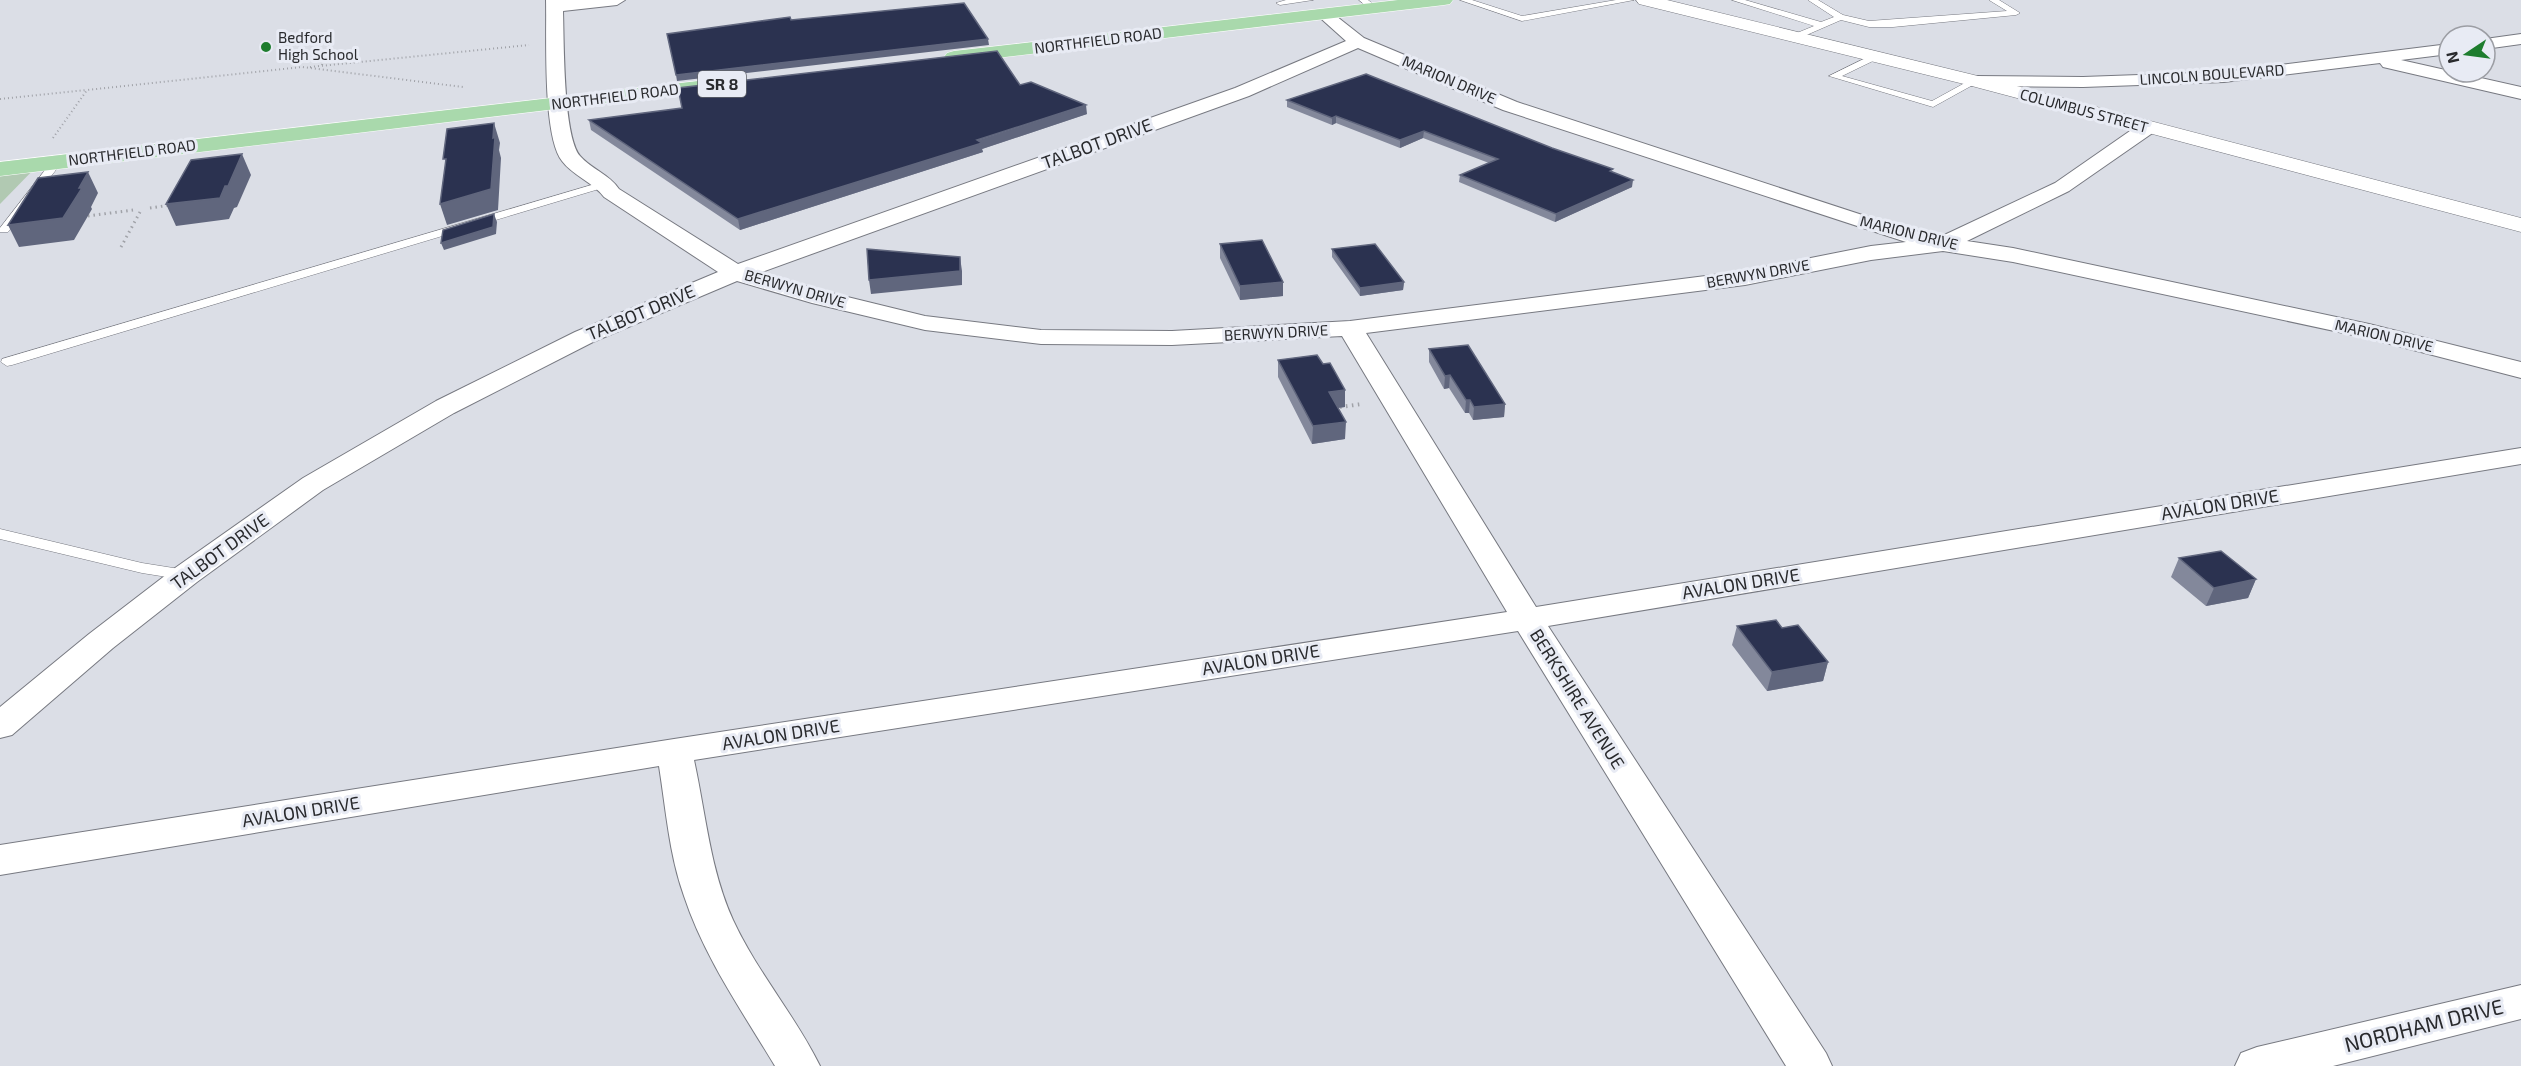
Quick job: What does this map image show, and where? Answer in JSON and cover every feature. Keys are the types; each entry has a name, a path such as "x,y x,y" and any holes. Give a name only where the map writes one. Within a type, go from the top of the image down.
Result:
{"main road":[{"name":"NORTHFIELD ROAD","path":"935,60 1296,18 1317,7 1444,0"},
{"name":"NORTHFIELD ROAD","path":"0,168 746,81"}],"street":[{"path":"554,4 617,0"},
{"name":"COLUMBUS STREET","path":"1646,0 1975,81 2521,225"},
{"name":"BERWYN DRIVE","path":"554,4 558,118 570,158 605,184 611,193 736,273 820,298 925,323 1041,337 1172,338 1350,328 1745,278 1871,253 1943,244 2062,187 2148,128"},
{"name":"MARION DRIVE","path":"1317,7 1358,42 1510,106 1892,232 1943,244 2013,255 2369,332 2521,369"},
{"path":"2497,42 2521,39"},
{"name":"TALBOT DRIVE","path":"0,726 101,641 186,575 313,484 445,407 584,337 736,273 1242,92 1358,42"},
{"name":"LINCOLN BOULEVARD","path":"1975,81 2083,82 2224,77 2437,51"},
{"path":"2375,59 2403,68 2521,93"},
{"name":"BERKSHIRE AVENUE","path":"1350,328 1527,619 1810,1066"},
{"name":"AVALON DRIVE","path":"0,860 674,751 1527,619 2521,456"},
{"path":"674,751 696,873 720,934 798,1066"},
{"name":"NORDHAM DRIVE","path":"2257,1066 2521,1002"}],"lane":[{"path":"1464,0 1522,19 1630,0"},
{"path":"1736,0 1821,25"},
{"path":"1812,0 1840,17 1869,24 2016,13 1994,0"},
{"path":"1278,2 1317,7"},
{"path":"1278,2 1296,18"},
{"path":"1795,37 1840,17"},
{"path":"1874,57 1834,76 1933,104 1975,81"},
{"path":"4,230 57,162"},
{"path":"7,362 605,184"},
{"path":"0,534 142,568 186,575"}],"path":[{"path":"322,65 330,40"},
{"path":"0,99 522,44 536,45"},
{"path":"303,67 471,88"},
{"path":"50,142 87,90"},
{"path":"150,208 178,204"},
{"path":"88,216 133,210"},
{"path":"121,247 140,212"},
{"path":"1337,407 1369,403"}],"green space":[{"path":"39,164 0,204 0,169"}],"building":[{"path":"964,3 988,39 676,75 667,34 790,17 791,20"},
{"path":"997,51 1020,85 1031,82 1086,105 977,140 982,143 738,219 589,120 682,108 678,88"},
{"path":"1366,74 1552,148 1613,169 1610,171 1633,180 1556,214 1460,175 1498,159 1424,131 1400,140 1336,116 1332,118 1287,100"},
{"path":"494,123 491,189 440,204 447,129"},
{"path":"242,154 220,198 166,204 191,160"},
{"path":"88,172 79,188 82,188 63,218 8,225 38,178"},
{"path":"494,214 493,227 441,243 443,230"},
{"path":"1262,240 1283,282 1240,286 1220,244"},
{"path":"1375,244 1404,282 1360,288 1332,249"},
{"path":"867,249 960,257 960,271 869,280"},
{"path":"1468,345 1505,404 1474,407 1470,400 1466,400 1450,375 1445,376 1429,349"},
{"path":"1317,355 1323,364 1330,363 1345,390 1329,392 1346,422 1313,426 1278,360"},
{"path":"2221,551 2256,579 2214,588 2179,558"},
{"path":"1776,620 1782,628 1798,625 1828,662 1772,672 1737,626"}],"place":[{"name":"Bedford High School","path":"266,47"}]}
